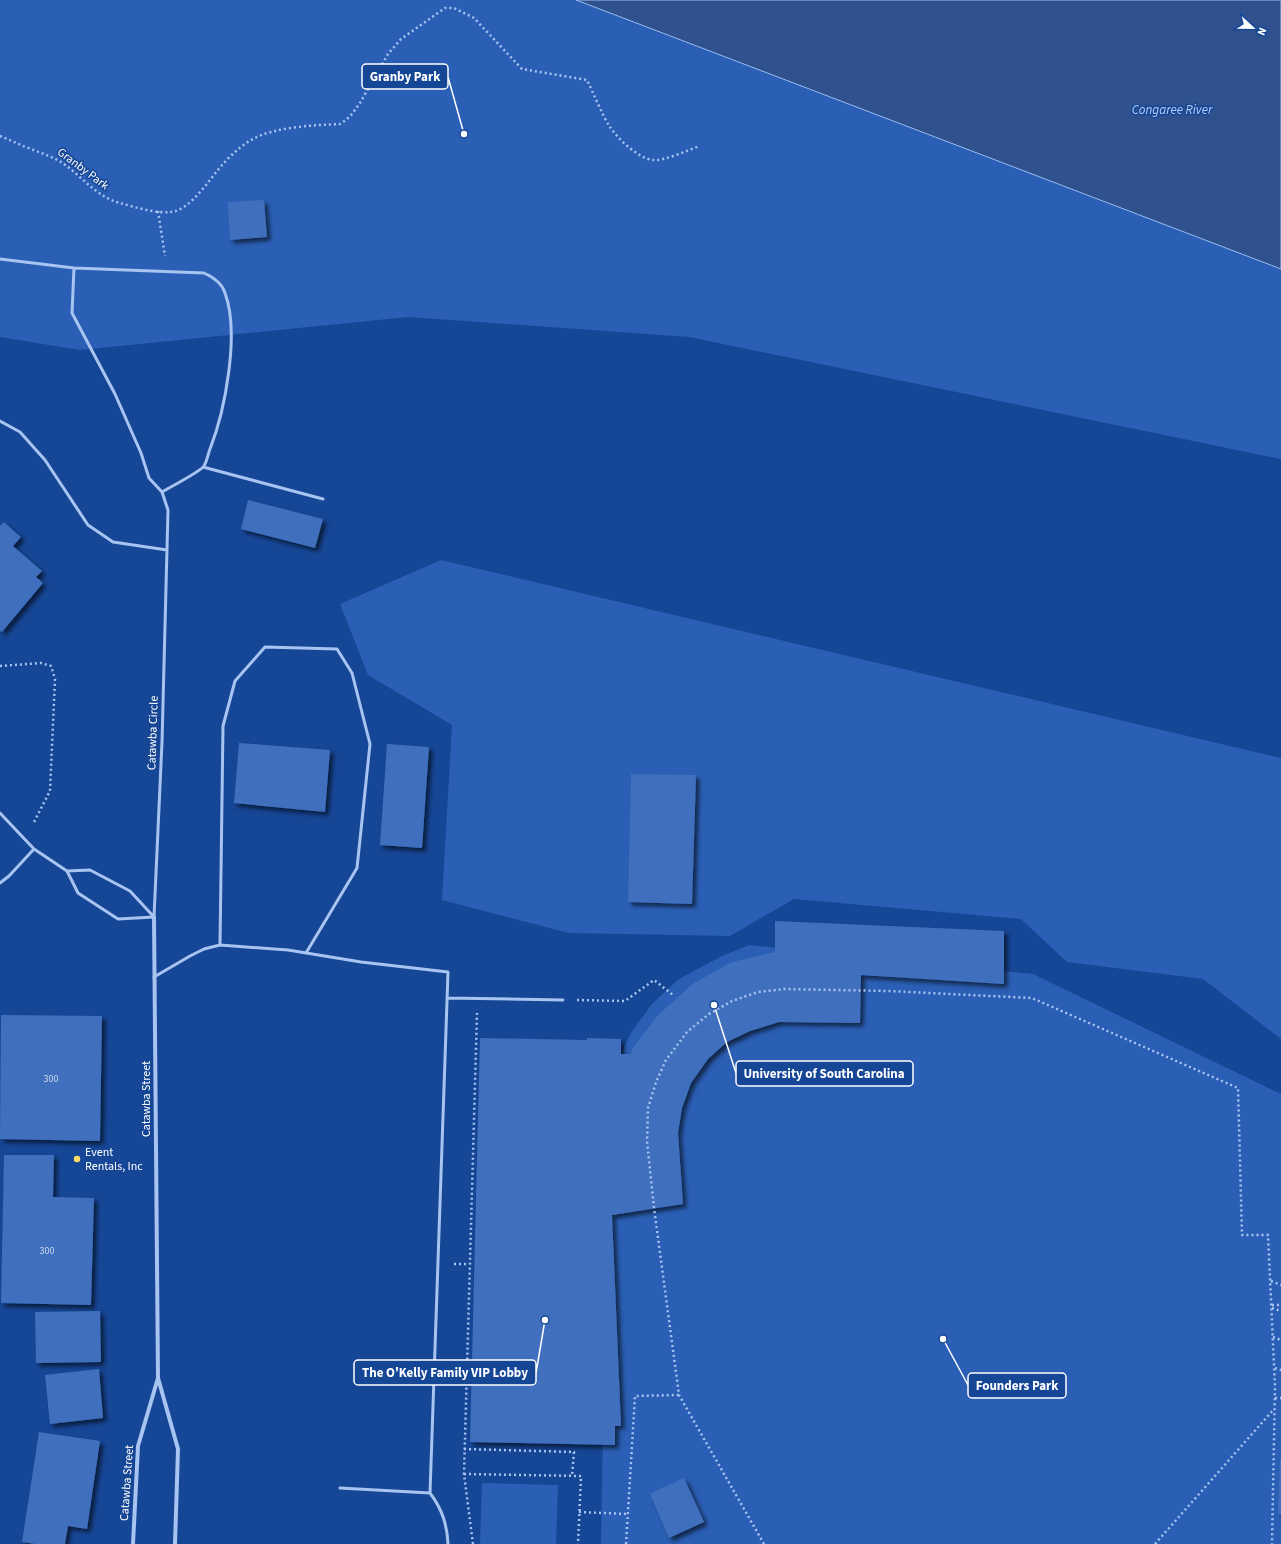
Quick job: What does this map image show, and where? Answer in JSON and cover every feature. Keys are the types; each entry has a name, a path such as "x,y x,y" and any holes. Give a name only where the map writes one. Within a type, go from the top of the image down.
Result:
{"street":[{"name":"Catawba Street","path":"154,917 158,1378 178,1449 175,1544"},
{"name":"Catawba Street","path":"133,1544 138,1446 158,1378"}],"lane":[{"path":"0,259 74,268 204,273 214,277 225,292 230,318 231,341 227,381 217,430 203,467 162,492 149,478 141,453 115,394 72,313 74,268"},
{"path":"0,421 20,432 45,460 88,525 113,542 167,550"},
{"path":"203,467 323,499"},
{"name":"Catawba Circle","path":"154,917 162,742 168,510 162,492"},
{"path":"220,945 223,726 235,681 265,647 337,649 352,674 370,744 357,868 306,953"},
{"path":"0,813 34,849 67,871 78,893 118,919 154,917"},
{"path":"0,883 9,876 34,849"},
{"path":"67,871 90,870 130,891 154,917"},
{"path":"154,977 204,949 220,945 306,953 361,962 448,972 430,1493 443,1513 447,1528 448,1544"},
{"path":"447,998 562,1000"},
{"path":"340,1488 430,1493"}],"path":[{"name":"Granby Park","path":"0,136 54,158 100,194 109,199 120,203 158,211 171,212 182,209 238,149 255,138 276,131 340,124 346,120 360,102 388,54 401,38 444,8 454,8 474,18 522,69 588,80 610,127 633,151 644,158 654,160 664,158 700,146"},
{"path":"158,211 167,272"},
{"path":"0,666 41,663 51,666 55,679 50,791 36,820 24,838"},
{"path":"562,1000 625,1001 654,980 673,995"},
{"path":"764,1544 679,1396 654,1208 647,1141 648,1108 656,1082 666,1060 687,1032 708,1014 732,1001 758,992 784,989 888,991 1032,998 1238,1088 1242,1235 1268,1235 1275,1368 1272,1544"},
{"path":"473,1544 464,1474 464,1449 478,999"},
{"path":"1271,1281 1281,1285"},
{"path":"1272,1306 1281,1305"},
{"path":"1272,1306 1281,1311"},
{"path":"1273,1337 1281,1337"},
{"path":"1273,1337 1281,1340"},
{"path":"1275,1368 1281,1369"},
{"path":"626,1544 635,1396 679,1396"},
{"path":"1275,1398 1281,1398"},
{"path":"1155,1544 1275,1409"},
{"path":"464,1449 574,1452 572,1476"},
{"path":"464,1474 580,1476 578,1544"},
{"path":"579,1512 628,1514"}],"shaded area":[{"path":"0,0 576,0 1281,269 1281,459 689,337 408,317 80,350 0,337"},
{"path":"441,560 1281,758 1281,1039 1203,979 1067,962 1021,919 794,899 730,936 569,933 442,900 452,725 368,675 340,604"},
{"path":"749,945 1033,974 1281,1094 1281,1544 601,1544 608,1134 623,1071 624,1047 632,1031 652,1004 679,979 722,956"},
{"path":"482,1483 558,1485 556,1544 480,1544"}],"water":[{"name":"Congaree River","path":"576,0 1281,0 1281,269"}],"building":[{"path":"264,200 267,237 230,240 228,202"},
{"path":"248,500 323,519 315,548 241,529"},
{"path":"4,522 21,537 13,546 42,571 36,577 43,583 2,632 0,631 0,526"},
{"path":"239,743 330,750 325,812 234,803"},
{"path":"387,744 429,747 422,848 380,845"},
{"path":"631,774 696,775 692,904 628,902"},
{"path":"775,921 1004,931 1004,984 861,975 860,1023 779,1022 750,1031 727,1042 708,1059 691,1083 682,1108 678,1133 683,1204 612,1215 621,1426 615,1426 615,1445 470,1442 480,1038 587,1040 587,1038 621,1039 621,1054 631,1054 632,1049 658,1015 694,983 732,962 775,952"},
{"path":"1,1015 102,1016 100,1141 0,1139"},
{"path":"4,1155 54,1155 53,1197 94,1198 91,1305 1,1303"},
{"path":"100,1311 101,1362 36,1363 35,1312"},
{"path":"99,1369 103,1418 50,1424 45,1375"},
{"path":"39,1432 100,1441 87,1529 68,1526 65,1544 35,1544 22,1542"},
{"path":"1280,1459 1281,1514 1278,1514"},
{"path":"684,1478 704,1522 669,1538 650,1494"}],"place":[{"name":"Granby Park","path":"464,134"},
{"name":"University of South Carolina","path":"714,1005"},
{"name":"Event Rentals, Inc","path":"77,1159"},
{"name":"The O'Kelly Family VIP Lobby","path":"545,1320"},
{"name":"Founders Park","path":"943,1339"}]}
